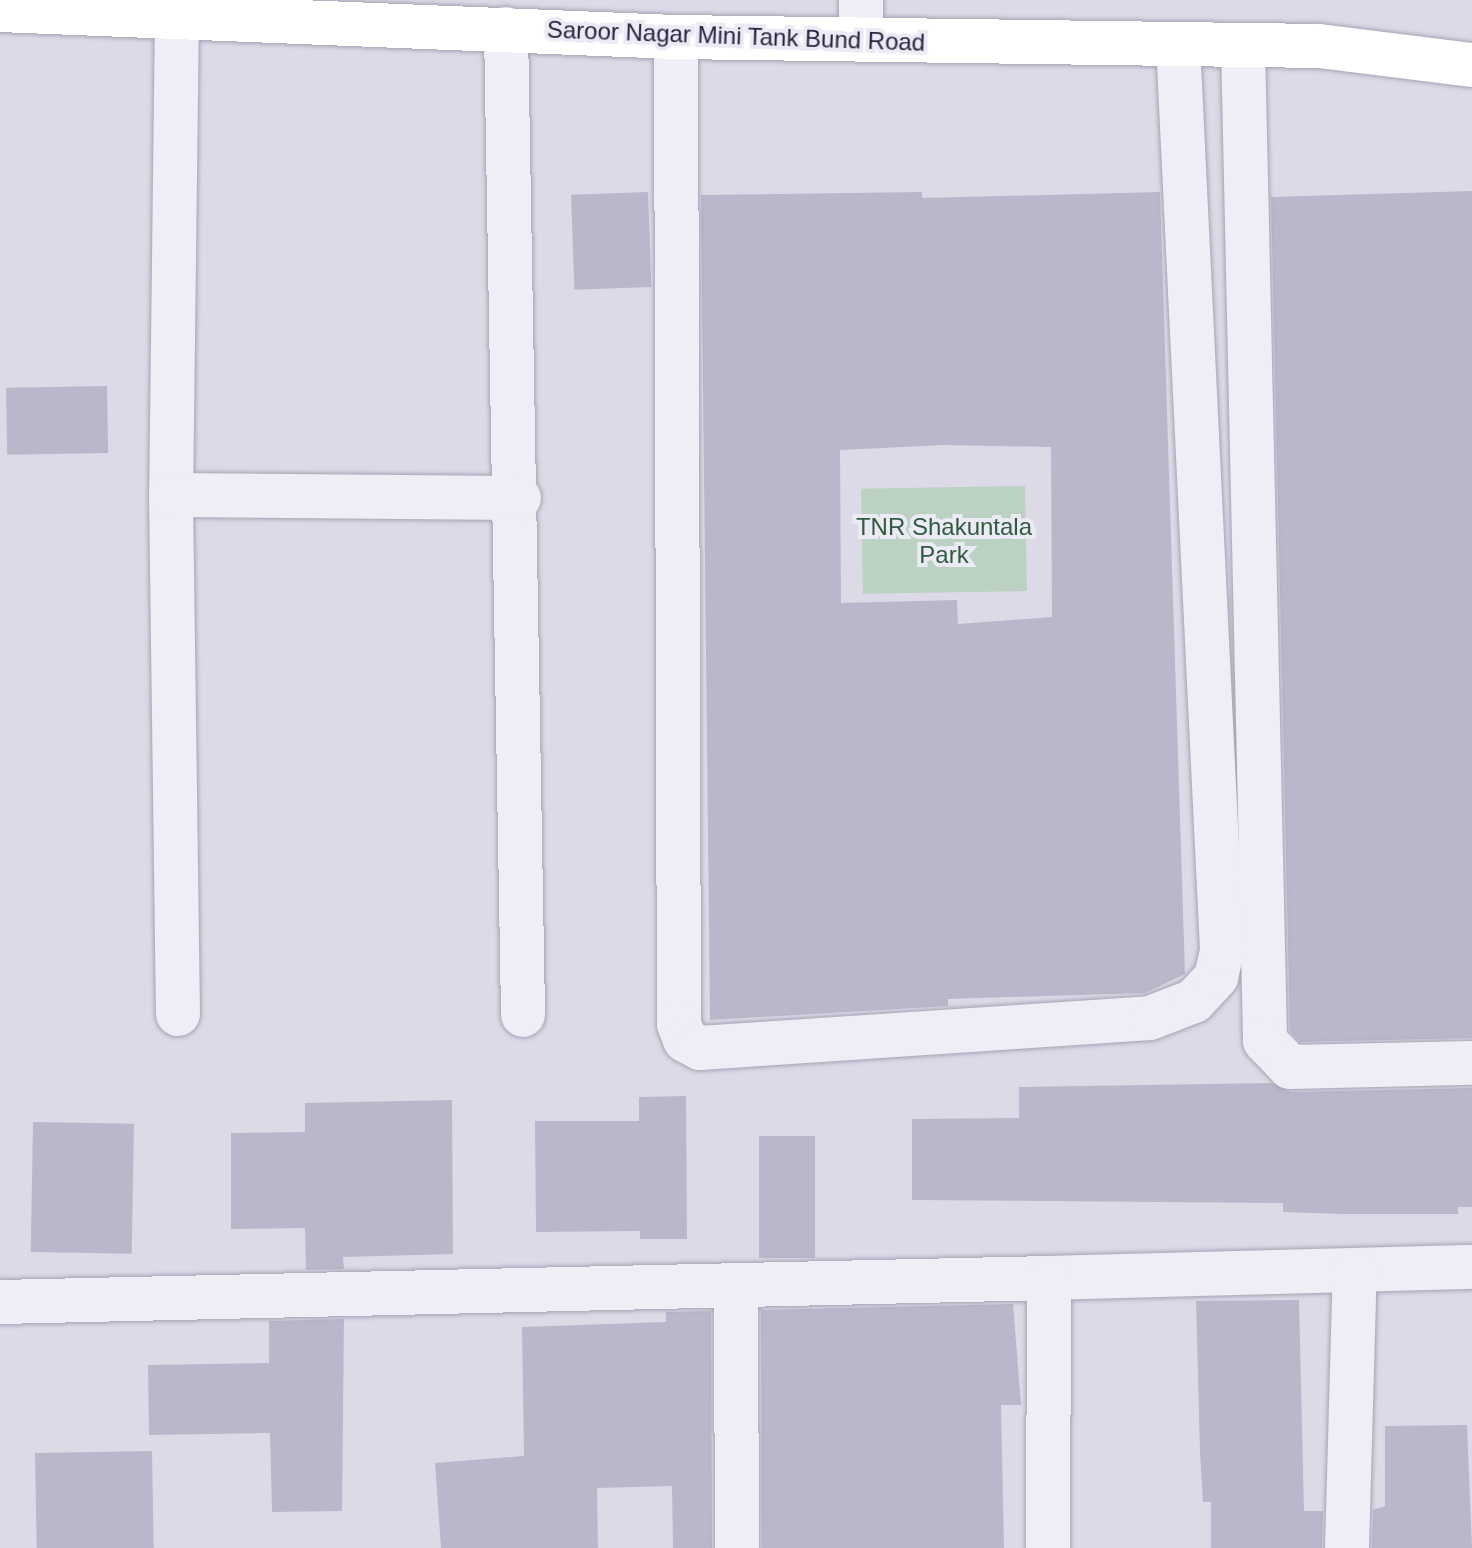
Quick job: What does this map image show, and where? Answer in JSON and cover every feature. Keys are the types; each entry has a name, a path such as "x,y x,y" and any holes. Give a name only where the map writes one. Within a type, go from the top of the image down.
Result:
{"main road":[{"name":"Saroor Nagar Mini Tank Bund Road","path":"0,10 177,13 340,10 506,29 676,37 861,20 1178,45 1319,46 1472,65"}],"street":[{"path":"177,13 171,495 178,1014"},
{"path":"506,29 519,498 523,1015"},
{"path":"676,37 679,1024 685,1040 700,1048 1150,1018 1194,1001 1216,977 1222,950 1178,45"},
{"path":"1243,45 1265,1041 1290,1067 1472,1063"},
{"path":"171,495 519,498"},
{"path":"0,1302 736,1287 1472,1267"},
{"path":"1347,1548 1355,1270"},
{"path":"1048,1548 1049,1278"},
{"path":"736,1287 737,1548"}],"green space":[{"name":"TNR Shakuntala Park","path":"1025,486 1027,591 863,594 861,489"}],"building":[{"path":"1472,191 1472,1038 1300,1042 1290,1031 1271,197"},
{"path":"648,192 651,287 574,290 571,195"},
{"path":"922,192 922,198 1160,192 1185,974 1145,993 948,999 948,1006 710,1020 701,195","holes":["944,445 1051,447 1052,617 958,624 957,600 841,603 840,450"]},
{"path":"107,386 108,453 7,455 6,388"},
{"path":"1271,1083 1291,1092 1472,1088 1472,1207 1458,1207 1458,1214 1342,1214 1283,1212 1283,1203 912,1200 912,1119 1019,1118 1019,1087"},
{"path":"686,1096 687,1239 640,1239 640,1231 536,1232 535,1121 639,1121 639,1097"},
{"path":"452,1100 453,1254 343,1257 344,1269 306,1270 305,1228 231,1229 231,1133 305,1132 305,1103"},
{"path":"33,1122 134,1124 132,1254 31,1252"},
{"path":"759,1136 815,1136 815,1258 759,1258"},
{"path":"1299,1300 1304,1511 1323,1511 1322,1548 1211,1548 1211,1502 1203,1502 1196,1301"},
{"path":"1013,1304 1021,1405 1001,1405 1004,1548 762,1548 761,1310"},
{"path":"711,1311 712,1548 673,1548 672,1486 597,1488 598,1548 441,1548 435,1463 524,1456 522,1327 666,1322 666,1312"},
{"path":"344,1319 342,1511 272,1512 270,1433 149,1435 148,1365 269,1363 269,1321"},
{"path":"1467,1425 1472,1548 1372,1548 1373,1510 1385,1506 1385,1426"},
{"path":"152,1451 154,1548 37,1548 35,1453"}]}
